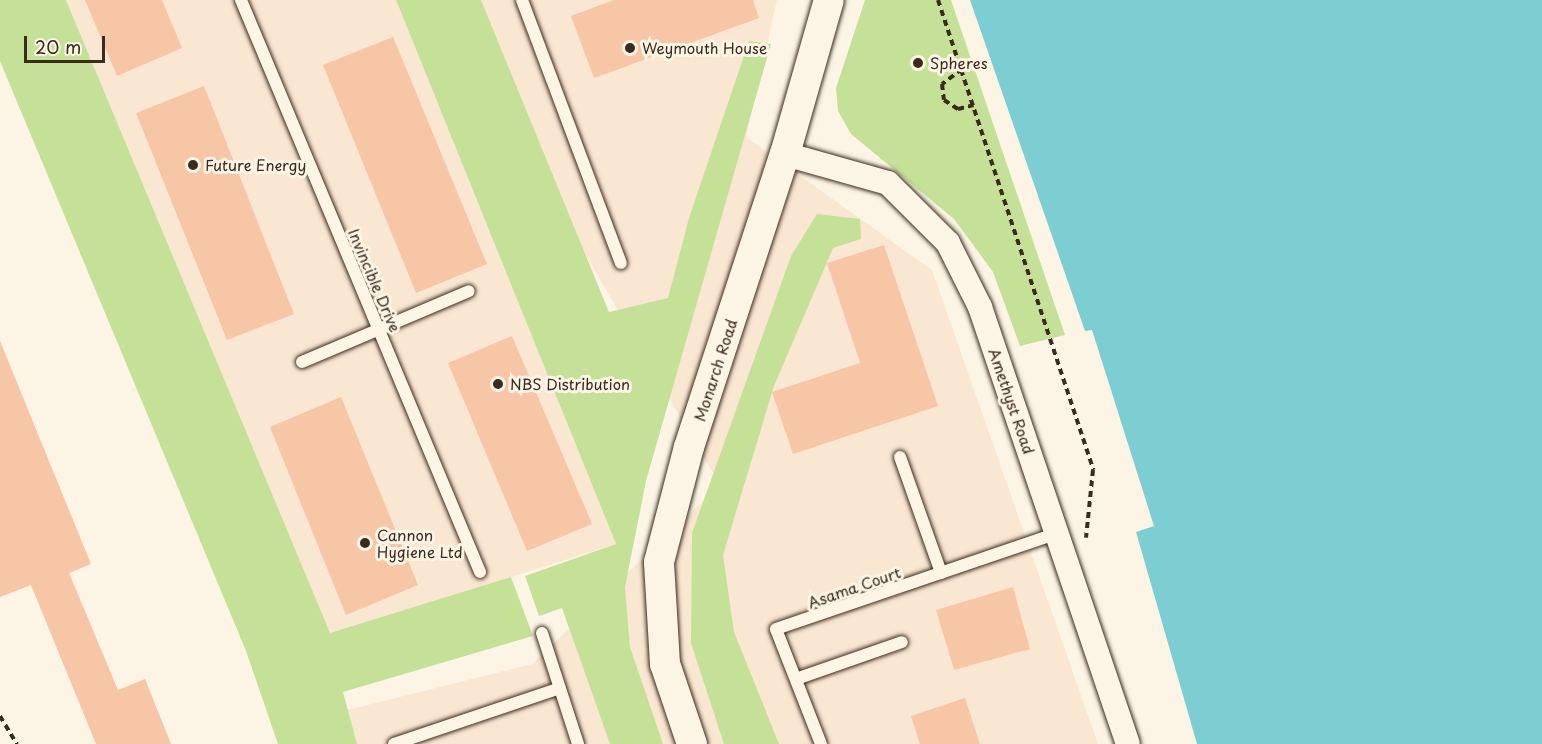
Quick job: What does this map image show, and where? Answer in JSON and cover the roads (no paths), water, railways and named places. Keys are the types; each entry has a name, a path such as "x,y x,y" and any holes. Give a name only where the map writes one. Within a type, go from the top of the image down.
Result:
{"street":[{"name":"Monarch Road","path":"692,744 665,664 659,562 689,447 785,154 829,0"},
{"name":"Amethyst Road","path":"785,154 888,183 948,243 980,307 1128,744"}],"lane":[{"name":"Invincible Drive","path":"242,0 480,573"},
{"path":"522,0 621,263"},
{"path":"302,362 469,291"},
{"path":"900,457 941,573"},
{"name":"Asama Court","path":"821,744 776,629 1058,533"},
{"path":"542,633 578,744"},
{"path":"796,679 902,642"},
{"path":"394,744 560,688"}],"water":[{"path":"970,0 1542,0 1542,744 1197,744 1136,532 1154,526 1092,330 1085,331"}],"place":[{"name":"Weymouth House","path":"630,48"},
{"name":"Spheres","path":"918,63"},
{"name":"Future Energy","path":"193,165"},
{"name":"NBS Distribution","path":"498,384"},
{"name":"Cannon Hygiene Ltd","path":"365,543"}]}
